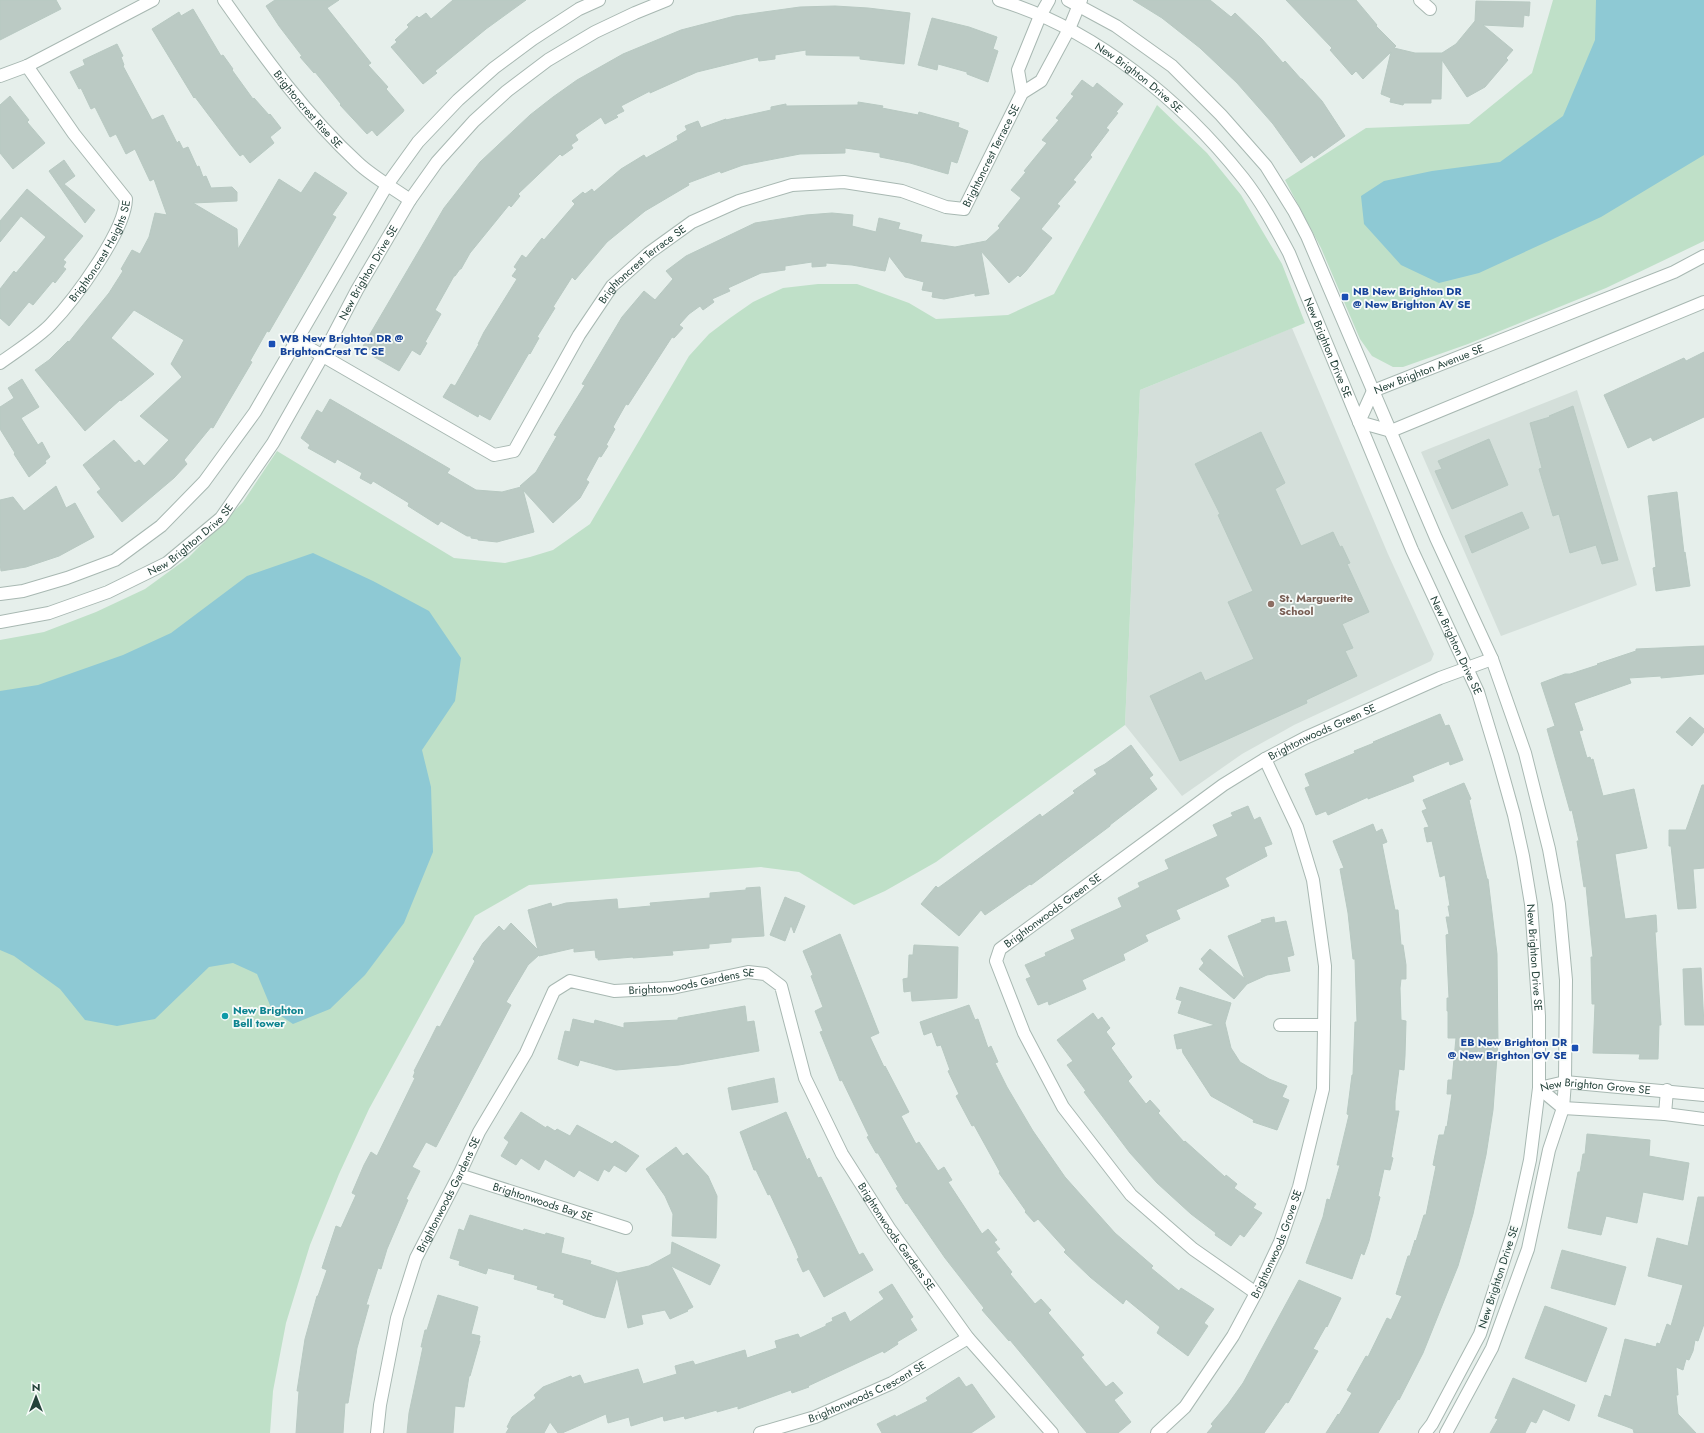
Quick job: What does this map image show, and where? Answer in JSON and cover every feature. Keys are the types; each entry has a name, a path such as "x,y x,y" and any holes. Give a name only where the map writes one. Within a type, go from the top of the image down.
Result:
{"street":[{"path":"0,76 27,66 153,0"},
{"name":"Brightoncrest Rise SE","path":"224,0 262,54 313,117 359,164 410,200"},
{"path":"0,594 23,590 60,580 115,560 161,526 204,482 255,412 387,185 418,142 458,100 533,39 579,10 599,0"},
{"name":"New Brighton Drive SE","path":"0,622 49,613 108,592 167,563 221,518 273,443 323,355 357,290 410,200 438,162 474,122 507,91 548,60 595,32 667,0"},
{"name":"New Brighton Drive SE","path":"999,0 1016,5 1069,29 1101,47 1158,89 1204,132 1244,179 1274,224 1289,253 1412,550 1478,692 1498,758 1523,856 1531,904 1539,1016 1539,1088 1530,1160 1516,1223 1480,1334 1432,1424 1425,1433"},
{"name":"Brightoncrest Terrace SE","path":"1022,93 1018,70 1040,16 1049,0"},
{"path":"1420,0 1430,9"},
{"name":"New Brighton Drive SE","path":"1076,2 1116,26 1172,66 1221,115 1266,166 1294,211 1391,431 1436,538 1492,659 1525,753 1549,849 1558,896 1566,980 1565,1082 1563,1108 1549,1150 1528,1249 1492,1348 1446,1433"},
{"name":"Brightoncrest Terrace SE","path":"297,341 494,455 514,451 579,335 612,286 649,253 692,222 739,201 792,185 844,182 902,191 946,206 964,209 1022,93 1041,81 1069,29 1076,2"},
{"name":"Brightoncrest Heights SE","path":"0,364 51,325 98,265 126,210 126,199 74,134 27,66"},
{"name":"New Brighton Avenue SE","path":"1359,422 1373,391 1674,272 1704,256"},
{"path":"1359,422 1391,431 1704,302"},
{"name":"Brightonwoods Green SE","path":"1256,1293 1193,1249 1131,1195 1063,1107 1024,1033 996,961 1000,949 1223,785 1265,759 1305,738 1466,668 1492,659"},
{"name":"Brightonwoods Grove SE","path":"1157,1433 1185,1407 1233,1336 1256,1293 1280,1242 1299,1187 1323,1089 1325,966 1312,880 1297,827 1265,759"},
{"name":"Brightonwoods Gardens SE","path":"377,1433 380,1405 397,1318 416,1258 460,1175 479,1132 526,1053 554,991 570,981 614,991 672,988 748,972 765,974 781,986 805,1078 842,1154 889,1228 968,1338 1052,1433"},
{"path":"1280,1024 1324,1025"},
{"name":"New Brighton Grove SE","path":"1539,1088 1565,1082 1704,1094"},
{"name":"New Brighton Grove SE","path":"1539,1088 1563,1108 1665,1114 1704,1119"},
{"name":"New Brighton Grove SE","path":"1665,1114 1667,1090"},
{"name":"Brightonwoods Bay SE","path":"460,1175 626,1228"},
{"name":"Brightonwoods Crescent SE","path":"760,1433 815,1417 892,1383 968,1338"}],"shaded area":[{"name":"St. Marguerite School","path":"1292,328 1388,554 1434,654 1431,661 1294,725 1242,754 1182,796 1125,725 1140,390"},
{"path":"1577,390 1637,585 1501,636 1421,452"}],"green space":[{"path":"1553,0 1704,0 1704,241 1606,288 1468,344 1403,367 1393,367 1372,356 1360,339 1321,248 1285,180 1366,128 1469,124 1532,73"},
{"path":"1157,105 1207,153 1241,195 1282,264 1305,323 1140,390 1125,725 936,862 885,891 854,905 799,872 761,867 529,885 475,916 369,1109 339,1174 310,1245 286,1323 273,1391 270,1433 0,1433 0,640 44,632 96,612 145,589 189,557 243,502 277,451 454,558 505,563 553,550 590,524 689,356 709,334 753,302 783,288 818,284 857,284 909,303 936,319 1008,315 1054,294"}],"water":[{"path":"1596,0 1704,0 1704,155 1601,217 1479,273 1439,283 1401,265 1364,224 1361,196 1384,181 1432,171 1500,162 1563,116 1595,40"},
{"path":"313,553 373,581 429,611 461,658 455,701 422,750 431,787 433,852 404,923 365,975 330,1009 293,1024 272,1010 257,974 233,963 209,967 155,1019 117,1026 85,1020 60,989 14,956 0,950 0,691 38,685 123,655 171,633 247,576"}],"building":[{"path":"0,0 56,0 61,9 0,40"},
{"path":"275,0 339,0 327,8 371,63 368,65 388,87 386,89 404,110 403,112 377,136 372,130 367,134 340,105 341,104 315,72 314,73 300,57 302,56 266,6"},
{"path":"453,0 526,0 486,29 435,71 437,73 423,84 391,47 397,42 395,40 409,27 407,25 417,16 419,18 426,13 431,19"},
{"path":"1133,0 1210,0 1231,17 1235,13 1262,39 1283,63 1285,61 1322,101 1345,136 1314,158 1312,155 1301,163 1273,124 1237,83 1200,48 1162,18"},
{"path":"1286,0 1356,0 1377,25 1376,26 1396,46 1394,48 1415,53 1442,53 1456,44 1475,21 1476,1 1530,2 1529,16 1524,15 1523,27 1483,25 1513,50 1506,58 1508,60 1485,87 1467,97 1442,60 1441,99 1431,99 1431,103 1404,103 1403,105 1390,102 1391,98 1381,94 1391,52 1363,79 1356,71 1352,75 1330,50 1332,48"},
{"path":"835,6 910,13 904,64 860,59 860,56 806,55 806,50 775,55 775,59 759,61 758,57 697,72 650,93 650,91 621,106 624,111 616,115 618,117 605,124 601,117 575,135 578,140 571,145 573,148 562,156 560,154 518,194 520,196 511,207 509,205 470,253 461,269 454,276 435,310 441,314 425,342 427,343 420,355 412,350 399,371 371,355 373,351 363,346 444,208 480,162 530,115 553,97 577,80 623,54 681,30 735,16 800,7"},
{"path":"193,9 221,56 223,55 253,99 254,98 269,115 270,114 281,128 270,137 274,143 250,163 243,154 240,156 195,97 194,98 152,29 179,12 181,16"},
{"path":"932,18 969,27 997,37 993,49 998,51 988,82 967,74 967,72 938,64 937,70 918,65"},
{"path":"117,44 123,56 121,57 123,66 152,120 163,115 177,143 179,141 183,149 188,147 197,167 199,166 203,177 206,176 211,188 232,187 237,192 237,201 193,203 237,229 238,249 279,179 301,193 315,172 347,193 332,215 336,217 269,332 267,331 250,361 252,362 213,428 211,427 184,460 187,464 174,478 122,522 97,492 101,489 83,465 114,440 135,463 139,460 144,466 169,440 140,416 182,377 171,364 184,340 134,310 111,338 154,374 121,401 120,400 85,431 35,370 49,360 68,341 69,342 109,293 123,271 121,269 132,250 140,254 149,237 155,213 167,215 154,179 150,181 135,149 126,154 116,134 110,137 95,107 91,109 81,88 79,89 70,72 85,65 83,60"},
{"path":"1082,80 1093,88 1097,83 1123,104 1106,128 1109,130 1090,155 1092,157 1073,180 1076,182 1057,204 1060,206 1041,229 1052,238 1020,277 1018,275 1009,283 981,251 989,294 975,296 975,293 944,299 932,297 933,292 922,290 924,282 905,277 889,256 885,271 852,265 826,263 826,266 812,267 812,262 785,266 785,270 761,273 728,288 730,291 712,299 714,302 703,310 700,306 689,314 679,325 683,328 674,338 672,337 628,405 626,404 613,427 615,429 606,445 608,446 601,457 599,456 586,480 589,482 580,498 553,523 523,490 534,532 497,542 471,538 471,536 467,536 441,521 438,525 408,506 409,503 373,481 371,484 360,478 362,473 337,459 335,463 308,448 310,445 301,438 317,410 322,413 330,399 450,469 447,473 476,490 502,492 521,487 520,486 536,472 557,436 554,435 585,385 582,384 622,317 644,291 655,300 673,279 666,271 686,256 755,223 806,215 832,213 853,215 852,226 876,232 879,218 900,223 898,229 922,235 920,242 955,247 986,241 1000,228 998,226 1021,198 1011,190 1026,172 1024,171 1047,143 1042,140 1059,120 1056,118 1074,96 1071,94"},
{"path":"10,96 29,120 27,122 45,143 13,169 0,153 0,105"},
{"path":"858,102 883,106 882,108 918,115 919,112 959,123 958,127 968,131 957,163 951,161 948,174 910,163 880,157 880,153 845,148 845,153 800,154 743,165 721,173 720,171 688,183 689,185 645,211 607,242 575,280 572,277 553,307 555,308 537,337 539,338 530,354 529,353 490,420 479,414 478,417 443,397 451,384 455,386 479,344 484,332 517,279 512,276 517,269 514,267 522,255 526,258 542,238 544,240 575,204 572,201 583,192 585,194 592,189 594,192 621,169 644,155 646,158 678,140 677,136 687,130 685,126 698,121 701,128 726,119 771,110 771,107 786,104 786,106 858,105"},
{"path":"64,160 75,176 64,184 95,210 85,223 49,171"},
{"path":"27,189 83,236 63,260 66,262 63,267 66,269 55,283 53,281 33,305 29,302 9,326 0,318 0,289 14,271 16,273 46,237 21,216 0,242 0,221"},
{"path":"1704,352 1704,417 1653,441 1651,437 1628,448 1604,395 1684,358 1686,361"},
{"path":"22,379 39,407 21,418 38,445 42,442 50,457 45,461 46,463 29,477 0,429 0,407 14,398 8,388"},
{"path":"1573,406 1618,560 1602,564 1596,545 1570,553 1559,514 1553,516 1539,469 1542,468 1530,423 1550,417 1549,416"},
{"path":"1261,432 1285,483 1275,489 1301,546 1333,532 1350,563 1347,564 1369,612 1342,624 1353,648 1345,651 1357,676 1306,700 1307,703 1180,761 1150,696 1201,672 1205,681 1254,659 1228,602 1253,591 1218,515 1220,514 1195,464"},
{"path":"1489,439 1508,485 1452,509 1435,471 1442,469 1438,461"},
{"path":"56,486 66,508 75,503 94,537 59,556 26,567 1,571 0,500 13,497 24,511"},
{"path":"1677,492 1684,553 1685,552 1690,586 1656,591 1653,568 1656,567 1648,496"},
{"path":"1522,512 1529,528 1472,553 1465,536"},
{"path":"1704,646 1704,674 1661,678 1661,676 1629,678 1631,683 1574,703 1583,730 1579,731 1587,758 1590,757 1591,760 1593,759 1603,796 1634,789 1647,848 1615,854 1625,919 1656,915 1657,932 1655,932 1661,1025 1659,1025 1658,1059 1639,1059 1640,1054 1593,1053 1595,1004 1592,1004 1591,957 1593,957 1586,886 1584,887 1577,841 1579,841 1572,810 1570,811 1547,729 1555,726 1541,683 1565,674 1570,674 1598,665 1597,664 1636,651 1636,649"},
{"path":"1440,714 1445,726 1449,725 1463,760 1450,765 1449,761 1412,776 1414,781 1368,799 1368,797 1328,815 1326,811 1316,815 1305,788 1310,786 1305,774 1355,753 1354,751 1374,743 1373,742"},
{"path":"1690,717 1704,729 1704,732 1692,746 1676,732"},
{"path":"1131,745 1153,775 1149,778 1157,789 1110,826 1031,885 1030,884 985,915 981,910 959,936 921,904 936,886 938,888 1040,814 1042,817 1075,793 1073,791 1097,774 1094,770"},
{"path":"1464,783 1471,799 1469,800 1488,879 1497,954 1498,1043 1493,1110 1486,1155 1473,1214 1458,1266 1423,1353 1399,1400 1398,1399 1378,1433 1326,1433 1352,1393 1347,1390 1366,1356 1368,1357 1387,1318 1391,1320 1402,1296 1396,1294 1408,1256 1410,1256 1415,1240 1416,1241 1424,1215 1426,1215 1436,1166 1433,1165 1439,1135 1444,1135 1446,1126 1447,1127 1452,1094 1447,1094 1448,1080 1452,1080 1456,1038 1448,1038 1447,998 1449,998 1446,935 1449,934 1446,917 1450,917 1448,906 1450,906 1445,875 1440,877 1432,841 1427,842 1424,828 1429,827 1422,811 1427,809 1423,800"},
{"path":"1702,785 1704,785 1704,868 1693,869 1696,908 1678,909 1671,846 1669,846 1669,830 1686,830"},
{"path":"1248,806 1254,820 1260,817 1272,844 1264,847 1267,856 1225,878 1229,886 1176,910 1180,919 1145,935 1148,941 1123,954 1125,960 1082,980 1086,989 1049,1005 1048,1001 1038,1005 1026,979 1031,977 1025,965 1046,956 1045,953 1075,939 1071,930 1122,907 1118,898 1140,887 1138,883 1169,869 1165,860 1218,836 1213,825 1233,816 1231,813"},
{"path":"1373,824 1376,832 1382,829 1387,842 1382,844 1395,910 1398,910 1401,945 1403,945 1406,965 1406,979 1401,979 1400,988 1401,1020 1406,1021 1405,1056 1404,1070 1399,1069 1395,1101 1395,1111 1399,1111 1391,1157 1393,1158 1390,1170 1384,1169 1378,1196 1380,1197 1369,1241 1364,1255 1361,1253 1352,1279 1306,1263 1323,1217 1327,1199 1330,1200 1340,1165 1337,1165 1349,1115 1347,1114 1353,1075 1355,1022 1357,1022 1355,959 1353,959 1348,913 1340,869 1344,868 1333,841"},
{"path":"760,887 764,936 731,938 731,942 709,944 709,948 672,951 673,955 633,958 598,960 598,958 596,958 595,950 574,952 574,948 539,955 528,965 506,1002 511,1005 436,1147 426,1142 412,1167 420,1171 406,1199 408,1200 387,1249 381,1269 378,1268 366,1305 369,1305 357,1348 348,1403 345,1403 343,1433 296,1433 299,1391 297,1391 305,1339 317,1296 327,1270 322,1268 336,1226 341,1228 356,1195 352,1193 364,1165 371,1152 377,1156 415,1078 413,1077 414,1071 437,1026 440,1027 475,961 473,959 483,943 499,926 504,931 511,923 538,950 528,910 551,903 552,907 566,903 617,899 618,909 651,906 650,903 710,898 710,893 746,890 746,888"},
{"path":"785,897 805,906 794,933 791,925 785,941 770,935"},
{"path":"1274,917 1275,923 1286,921 1294,955 1287,957 1290,971 1267,975 1247,984 1234,999 1199,969 1204,963 1201,959 1210,949 1245,979 1228,936 1262,922 1261,920"},
{"path":"840,934 879,1033 870,1037 884,1067 885,1066 909,1112 901,1116 916,1144 919,1142 938,1171 944,1167 952,1180 948,1182 982,1234 988,1229 997,1240 994,1242 1000,1249 996,1252 1012,1272 1010,1274 1035,1304 1041,1299 1051,1310 1048,1313 1084,1355 1081,1357 1106,1387 1113,1382 1123,1393 1114,1400 1131,1422 1118,1433 1087,1433 1010,1340 1009,1341 982,1310 984,1308 945,1258 907,1203 906,1204 896,1188 898,1187 867,1137 869,1136 842,1080 840,1081 820,1032 823,1031 815,1011 823,1007 811,976 813,975 803,951"},
{"path":"914,945 958,947 957,998 912,1001 911,991 904,992 903,979 908,978 909,955 913,955"},
{"path":"1701,968 1704,1025 1685,1025 1683,969"},
{"path":"1180,987 1231,1003 1225,1023 1231,1048 1240,1062 1269,1079 1287,1086 1282,1097 1289,1100 1277,1130 1253,1122 1254,1120 1211,1096 1183,1053 1182,1048 1177,1049 1174,1035 1215,1025 1178,1013 1182,1001 1176,999"},
{"path":"969,1005 975,1020 978,1019 988,1048 991,1046 998,1062 995,1063 1007,1087 1033,1131 1065,1177 1115,1233 1153,1266 1151,1268 1179,1291 1181,1288 1214,1309 1204,1323 1208,1326 1188,1356 1157,1333 1160,1327 1126,1299 1123,1304 1090,1277 1064,1252 1066,1250 1038,1219 1034,1222 1025,1212 1026,1211 999,1173 1000,1172 974,1125 972,1126 956,1096 959,1094 948,1071 950,1070 941,1045 937,1046 932,1032 924,1035 920,1022"},
{"path":"745,1006 747,1022 754,1021 759,1051 679,1065 616,1070 580,1060 578,1066 558,1059 565,1031 570,1032 573,1019 594,1024 595,1020 624,1028 624,1023 678,1020 678,1018"},
{"path":"1093,1013 1098,1020 1102,1017 1110,1028 1106,1032 1115,1044 1111,1048 1132,1077 1128,1081 1146,1104 1150,1100 1160,1111 1158,1113 1184,1142 1185,1141 1225,1177 1226,1175 1237,1184 1234,1188 1256,1204 1253,1208 1262,1213 1244,1237 1240,1234 1231,1246 1215,1235 1216,1233 1191,1214 1157,1183 1130,1153 1084,1092 1086,1091 1067,1065 1073,1061 1057,1040"},
{"path":"774,1078 778,1102 732,1110 728,1088"},
{"path":"521,1112 546,1128 547,1126 555,1131 557,1129 570,1136 577,1125 612,1144 615,1141 639,1156 626,1172 614,1165 609,1172 604,1169 598,1181 579,1170 574,1177 545,1159 539,1170 521,1158 516,1165 501,1156 509,1142 504,1138"},
{"path":"786,1112 807,1160 809,1158 818,1178 821,1177 859,1255 863,1253 873,1270 824,1297 809,1269 803,1272 797,1259 799,1258 796,1250 770,1194 768,1195 756,1170 754,1170 740,1132"},
{"path":"1587,1134 1650,1140 1649,1156 1689,1163 1683,1200 1643,1192 1637,1223 1606,1216 1601,1235 1568,1228 1578,1172 1580,1172 1583,1154 1585,1154"},
{"path":"676,1147 683,1156 687,1153 708,1176 717,1196 716,1238 672,1236 673,1214 665,1196 646,1169"},
{"path":"1698,1197 1704,1197 1704,1324 1698,1341 1695,1340 1693,1351 1689,1360 1686,1359 1683,1370 1676,1367 1678,1414 1696,1433 1634,1433 1633,1429 1598,1416 1605,1395 1611,1397 1625,1339 1656,1347 1657,1343 1660,1344 1667,1324 1671,1326 1683,1285 1648,1276 1657,1238 1688,1246"},
{"path":"470,1215 523,1231 524,1229 545,1235 546,1233 564,1238 561,1253 591,1261 590,1264 618,1273 649,1266 671,1254 672,1242 720,1265 710,1285 671,1266 693,1307 687,1310 688,1311 670,1319 665,1310 641,1315 643,1324 628,1328 617,1277 605,1318 595,1316 563,1304 564,1300 554,1297 555,1294 537,1289 538,1286 514,1279 515,1275 488,1268 486,1274 459,1265 460,1261 450,1258 459,1229 464,1231"},
{"path":"1562,1250 1626,1267 1615,1305 1551,1288"},
{"path":"1299,1280 1341,1298 1327,1327 1326,1326 1313,1349 1318,1351 1288,1403 1286,1402 1264,1433 1207,1433 1213,1426 1211,1424 1243,1383"},
{"path":"892,1284 913,1317 910,1319 917,1330 897,1342 898,1344 884,1353 883,1351 808,1386 809,1387 792,1393 791,1390 738,1409 738,1406 685,1419 684,1416 664,1421 663,1416 631,1426 629,1417 608,1423 606,1414 562,1433 558,1433 550,1422 544,1433 506,1433 512,1417 536,1398 534,1395 543,1387 571,1376 572,1378 580,1375 584,1384 638,1369 643,1384 677,1374 675,1366 693,1361 695,1365 745,1350 747,1358 777,1348 775,1341 798,1334 800,1338 826,1326 826,1324 833,1321 832,1318 845,1312 850,1322 884,1299 879,1292"},
{"path":"438,1295 478,1307 471,1334 480,1336 480,1341 469,1376 464,1407 455,1406 453,1433 407,1433 409,1413 423,1347 421,1347 425,1330 427,1330"},
{"path":"1545,1306 1607,1328 1586,1382 1525,1358"},
{"path":"959,1377 966,1387 972,1384 995,1417 971,1433 882,1433 877,1424 895,1415 896,1417 928,1401 926,1398"},
{"path":"1513,1378 1575,1405 1569,1421 1543,1409 1536,1423 1531,1421 1525,1433 1490,1433 1498,1419 1495,1418"}],"place":[{"name":"NB New Brighton DR @ New Brighton AV SE","path":"1345,297"},
{"name":"WB New Brighton DR @ BrightonCrest TC SE","path":"272,344"},
{"name":"St. Marguerite School","path":"1271,604"},
{"name":"New Brighton Bell tower","path":"225,1016"},
{"name":"EB New Brighton DR @ New Brighton GV SE","path":"1575,1048"}]}
